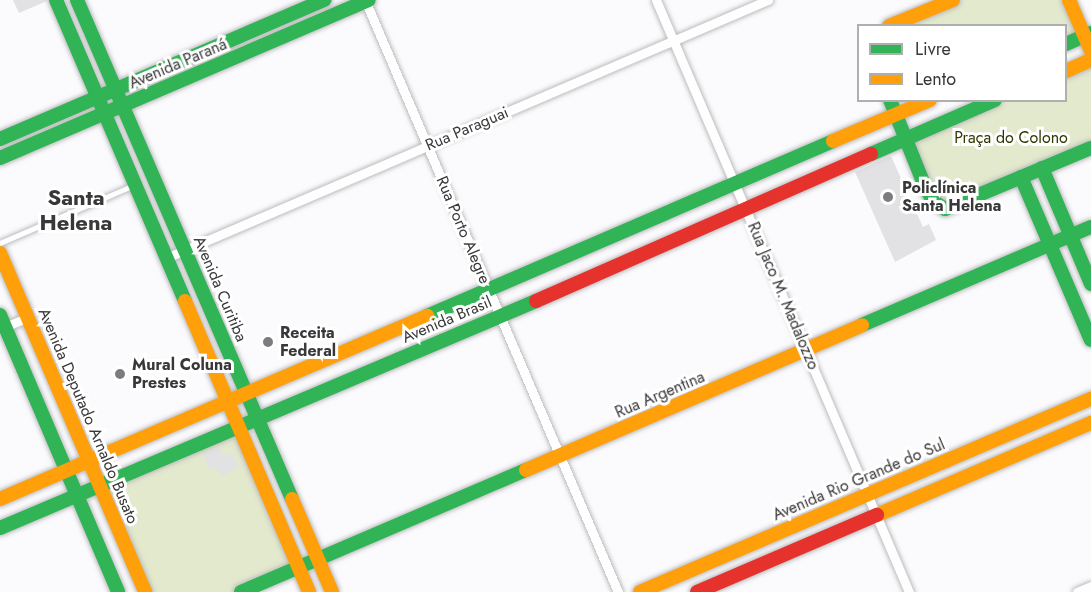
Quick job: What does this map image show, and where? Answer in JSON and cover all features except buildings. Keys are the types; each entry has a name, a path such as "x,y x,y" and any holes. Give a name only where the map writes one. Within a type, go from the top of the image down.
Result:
{"street":[{"path":"56,0 309,592"},
{"name":"Avenida Curitiba","path":"77,0 332,592"},
{"name":"Avenida Paraná","path":"0,139 324,0"},
{"name":"Avenida Paraná","path":"0,158 366,0"},
{"name":"Rua Porto Alegre","path":"366,0 618,592"},
{"name":"Rua Jaco M. Madalozzo","path":"656,0 909,592"},
{"name":"Rua Paraguai","path":"166,258 768,0"},
{"path":"1069,0 1088,34 1091,51"},
{"path":"894,24 946,1"},
{"path":"1067,43 1088,34"},
{"path":"205,51 212,67"},
{"path":"1067,70 1091,60"},
{"path":"891,102 934,202 945,209 1091,148"},
{"name":"Avenida Brasil","path":"0,499 925,102"},
{"name":"Avenida Brasil","path":"0,528 500,316 990,102"},
{"path":"22,130 29,146"},
{"path":"1042,168 1091,284"},
{"path":"1021,177 1091,340"},
{"name":"Rua Argentina","path":"241,592 1091,227"},
{"name":"Avenida Deputado Arnaldo Busato","path":"0,254 145,592"},
{"path":"27,318 2,324 118,592"},
{"name":"Avenida Rio Grande do Sul","path":"640,592 1091,399"},
{"path":"697,592 1091,423"},
{"path":"1077,592 1091,586"}],"lane":[{"path":"0,243 135,185"}],"green space":[{"path":"962,0 1065,0 1079,33 1067,39 1067,24 903,24"},
{"name":"Praça do Colono","path":"1091,64 1091,144 947,204 939,201 911,141 1003,102 1067,102 1067,75"},
{"path":"236,430 293,566 232,592 150,592 106,486"}],"traffic: fast":[{"path":"56,0 185,301"},
{"path":"77,0 292,499"},
{"path":"0,139 325,0"},
{"path":"0,158 369,0"},
{"path":"1067,44 1091,33"},
{"path":"891,102 926,189 934,202 945,209 1091,148"},
{"path":"871,154 990,102"},
{"path":"427,316 833,141"},
{"path":"1042,168 1091,284"},
{"path":"1021,177 1091,340"},
{"path":"862,325 1091,227"},
{"path":"0,528 536,301"},
{"path":"0,315 118,592"},
{"path":"241,592 526,470"}],"traffic: slow":[{"path":"894,24 953,0"},
{"path":"1069,0 1091,51"},
{"path":"1067,71 1091,60"},
{"path":"833,141 925,102"},
{"path":"0,253 145,592"},
{"path":"185,301 309,592"},
{"path":"0,499 427,316"},
{"path":"526,470 862,325"},
{"path":"640,592 1091,399"},
{"path":"877,515 1091,423"},
{"path":"292,499 332,592"}],"traffic: jam":[{"path":"536,301 871,154"},
{"path":"697,592 877,515"}],"place":[{"name":"Policlínica Santa Helena","path":"888,197"},
{"name":"Receita Federal","path":"268,342"},
{"name":"Mural Coluna Prestes","path":"120,374"}],"district":[{"name":"Santa Helena","path":"76,210"}]}
